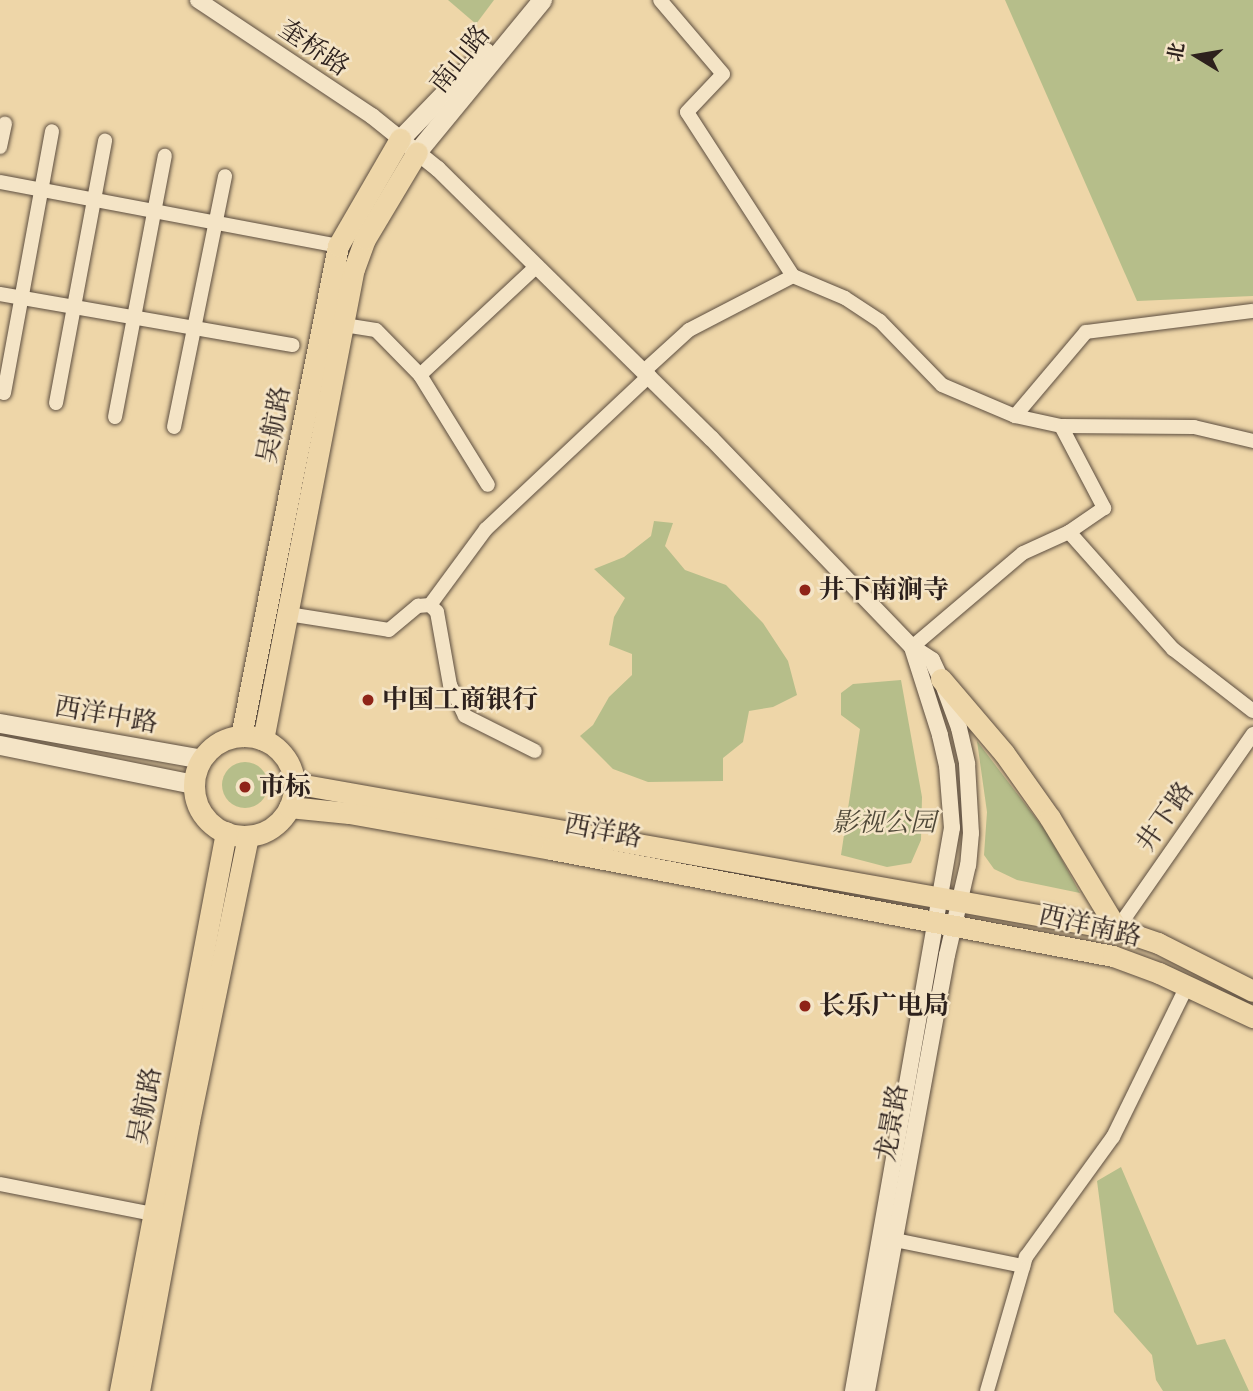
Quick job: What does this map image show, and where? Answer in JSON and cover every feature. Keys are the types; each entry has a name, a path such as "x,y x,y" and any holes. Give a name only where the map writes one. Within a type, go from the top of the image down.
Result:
{"main road":[{"name":"南山路","path":"409,145 448,92 530,0"},
{"name":"南山路","path":"409,145 542,0"},
{"name":"吴航路","path":"242,736 338,246 409,145"},
{"name":"吴航路","path":"263,740 354,269 365,239 409,145"},
{"path":"253,675 275,680"},
{"path":"941,679 1004,753 1117,929"},
{"name":"西洋中路","path":"0,723 202,759"},
{"path":"242,736 263,740 285,757 293,783 289,807 272,827 247,835 226,832 202,813 196,799 194,784 202,759 216,744 242,736"},
{"path":"107,766 111,743"},
{"name":"西洋中路","path":"0,745 194,784"},
{"name":"西洋路","path":"293,783 351,804 906,916"},
{"name":"西洋路","path":"289,807 351,804 909,894"},
{"name":"吴航路","path":"120,1391 226,832"},
{"name":"吴航路","path":"139,1391 189,1121 247,835"},
{"name":"西洋南路","path":"909,894 995,905 1117,929 1158,943 1253,991"},
{"name":"西洋南路","path":"906,916 1113,956 1253,1017"},
{"path":"209,920 230,925"}],"street":[{"name":"奎桥路","path":"198,0 372,116 409,145 646,373"},
{"path":"660,0 723,74 687,111 793,276 845,298 880,321 942,385 1016,416 1061,426 1194,427 1253,441"},
{"path":"0,147 5,124"},
{"path":"4,393 52,131"},
{"path":"56,403 105,141"},
{"path":"115,417 165,156"},
{"path":"174,427 225,176"},
{"path":"0,182 338,246"},
{"path":"420,375 537,266"},
{"path":"288,614 389,630 418,606 430,605 486,529 689,330 793,276"},
{"path":"0,294 293,345"},
{"path":"1016,416 1086,332 1253,311"},
{"path":"344,325 376,330 420,375 488,485"},
{"name":"龙景路","path":"646,373 912,647 932,660 959,728 967,764 971,833 968,865 950,900 895,1241 867,1391"},
{"path":"950,900 951,800 940,735 912,647 1023,553 1069,532 1104,508 1061,426"},
{"path":"1069,532 1173,649 1253,711"},
{"path":"430,605 437,612 450,685 465,716 535,751"},
{"name":"井下路","path":"1117,929 1253,734"},
{"path":"853,1391 946,924"},
{"path":"987,1391 1023,1266 1113,1137 1186,986"},
{"path":"0,1184 153,1214"},
{"path":"895,1241 1023,1266"}],"green space":[{"path":"448,0 494,0 476,24"},
{"path":"1005,0 1253,0 1253,296 1137,301"},
{"path":"654,521 673,523 665,546 685,570 726,585 763,623 788,661 797,695 773,707 749,711 743,742 723,758 723,781 648,782 613,769 580,736 593,725 609,697 632,675 632,654 609,645 614,617 625,598 594,569 624,557 651,536"},
{"name":"影视公园","path":"901,680 922,797 921,840 911,863 887,867 841,855 860,729 841,715 841,693 853,684"},
{"path":"977,741 1048,834 1080,893 1017,880 994,869 984,855 987,812"},
{"path":"245,762 261,769 268,785 261,801 245,808 229,801 222,785 229,769"},
{"path":"1121,1167 1197,1345 1225,1339 1249,1391 1163,1391 1156,1380 1152,1355 1114,1312 1097,1181"}],"place":[{"name":"井下南涧寺","path":"805,590"},
{"name":"中国工商银行","path":"368,700"},
{"name":"市标","path":"245,787"},
{"name":"长乐广电局","path":"805,1006"}]}
